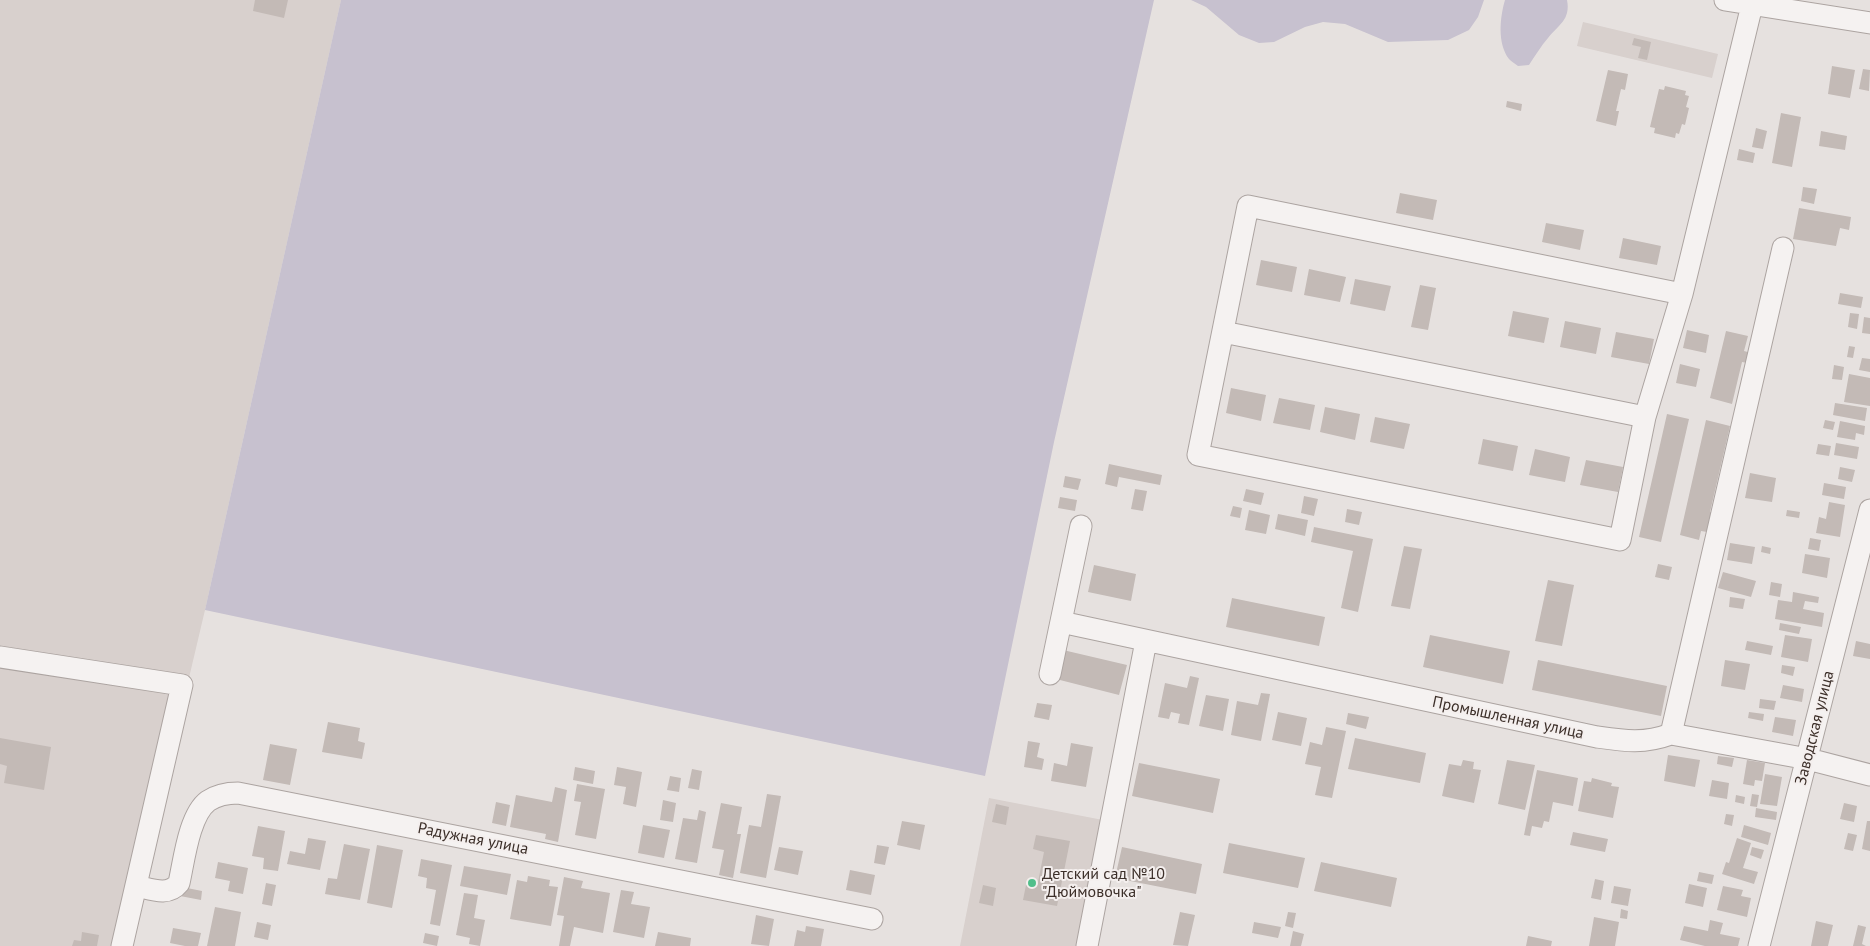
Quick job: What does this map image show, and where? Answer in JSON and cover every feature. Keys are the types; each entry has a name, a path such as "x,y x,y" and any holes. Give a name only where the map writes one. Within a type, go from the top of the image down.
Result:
{"street":[{"path":"1725,0 1870,23"},
{"path":"1682,294 1248,206 1198,455 1620,540 1645,417 1682,294 1752,4"},
{"path":"1671,734 1783,248"},
{"path":"1223,332 1645,417"},
{"name":"Заводская улица","path":"1759,946 1870,510"},
{"path":"1050,674 1081,526"},
{"name":"Промышленная улица","path":"1061,622 1146,642 1597,736 1640,742 1656,740 1671,734 1808,759 1870,775"},
{"path":"1087,946 1146,642"},
{"path":"0,657 182,685 122,946"},
{"name":"Радужная улица","path":"136,886 165,892 174,888 179,883 193,824 200,810 206,802 216,796 238,793 872,919"}],"shaded area":[{"path":"0,0 341,0 205,610 143,873 114,946 0,946"},
{"path":"341,0 1154,0 1054,442 985,776 205,610"},
{"path":"1191,0 1484,0 1478,17 1469,30 1448,40 1388,42 1345,24 1323,22 1305,27 1274,42 1259,43 1239,35 1206,7"},
{"path":"1505,0 1567,0 1567,13 1563,22 1543,44 1529,65 1518,66 1505,53 1501,30"},
{"path":"1583,22 1718,54 1712,78 1577,46"},
{"name":"Детский сад №10 \"Дюймовочка\"","path":"989,798 1103,820 1079,946 960,946"}],"building":[{"path":"255,0 288,0 284,18 253,11"},
{"path":"1634,38 1651,42 1647,60 1638,58 1641,47 1632,45"},
{"path":"1832,66 1855,70 1850,98 1828,94"},
{"path":"1863,69 1870,70 1869,91 1859,89"},
{"path":"1608,70 1628,74 1625,90 1621,89 1616,111 1619,111 1616,126 1596,121"},
{"path":"1665,86 1686,91 1685,95 1689,96 1686,107 1689,108 1685,125 1682,124 1679,134 1676,133 1675,138 1654,133 1655,128 1650,127 1659,89 1664,90"},
{"path":"1507,101 1522,104 1521,111 1506,107"},
{"path":"1781,113 1801,117 1792,167 1772,163"},
{"path":"1756,128 1767,131 1763,149 1752,147"},
{"path":"1821,131 1847,136 1845,150 1819,146"},
{"path":"1739,149 1755,153 1753,163 1737,160"},
{"path":"1803,187 1817,189 1814,204 1801,201"},
{"path":"1400,193 1437,200 1433,220 1396,213"},
{"path":"1799,208 1851,217 1849,230 1840,228 1836,246 1793,239"},
{"path":"1546,223 1584,230 1580,250 1542,242"},
{"path":"1623,238 1661,246 1657,265 1619,258"},
{"path":"1261,260 1297,267 1292,292 1256,285"},
{"path":"1309,269 1346,277 1340,302 1304,295"},
{"path":"1355,279 1391,286 1385,311 1350,304"},
{"path":"1420,285 1436,288 1428,330 1411,327"},
{"path":"1840,293 1863,297 1861,308 1838,304"},
{"path":"1513,311 1549,318 1544,343 1508,336"},
{"path":"1850,313 1859,314 1857,329 1848,327"},
{"path":"1864,317 1870,318 1870,334 1862,333"},
{"path":"1565,321 1601,328 1596,354 1560,347"},
{"path":"1687,330 1709,335 1706,353 1683,348"},
{"path":"1726,331 1748,336 1744,351 1755,354 1753,364 1742,362 1732,404 1710,398"},
{"path":"1616,332 1654,339 1649,364 1611,357"},
{"path":"1849,346 1855,347 1853,358 1847,357"},
{"path":"1862,358 1870,359 1870,372 1859,370"},
{"path":"1680,364 1700,369 1696,387 1676,383"},
{"path":"1834,365 1844,367 1842,380 1832,379"},
{"path":"1849,374 1870,378 1870,406 1844,402"},
{"path":"1231,388 1266,395 1261,421 1226,413"},
{"path":"1279,398 1315,405 1310,430 1273,423"},
{"path":"1835,403 1867,408 1865,421 1833,415"},
{"path":"1325,407 1360,414 1355,440 1320,432"},
{"path":"1667,414 1689,419 1661,542 1639,537"},
{"path":"1375,417 1410,424 1404,449 1370,442"},
{"path":"1706,420 1730,426 1710,512 1715,513 1712,526 1708,525 1707,532 1701,531 1699,540 1680,535"},
{"path":"1825,420 1835,422 1833,430 1823,428"},
{"path":"1840,421 1865,426 1864,435 1856,433 1855,440 1837,437"},
{"path":"1483,439 1518,446 1513,471 1478,464"},
{"path":"1836,443 1859,447 1857,459 1834,455"},
{"path":"1818,444 1831,446 1829,456 1816,454"},
{"path":"1535,449 1570,457 1565,482 1529,475"},
{"path":"1586,460 1623,467 1618,492 1580,485"},
{"path":"1109,464 1162,475 1160,485 1119,477 1117,487 1105,484"},
{"path":"1840,467 1855,470 1852,482 1838,479"},
{"path":"1750,473 1776,478 1772,502 1745,498"},
{"path":"1065,476 1081,479 1078,490 1063,487"},
{"path":"1824,483 1846,487 1844,499 1822,495"},
{"path":"1135,489 1147,491 1143,511 1131,509"},
{"path":"1246,489 1264,493 1261,505 1243,501"},
{"path":"1304,496 1318,499 1314,516 1301,513"},
{"path":"1060,497 1077,500 1075,511 1058,508"},
{"path":"1829,502 1845,505 1840,537 1816,533 1819,517 1826,519"},
{"path":"1233,506 1242,508 1240,518 1230,516"},
{"path":"1347,509 1362,512 1359,525 1345,522"},
{"path":"1249,510 1270,515 1266,534 1245,530"},
{"path":"1787,510 1800,512 1799,518 1786,516"},
{"path":"1278,514 1308,520 1305,536 1275,529"},
{"path":"1314,527 1373,539 1358,612 1341,608 1353,551 1311,542"},
{"path":"1810,538 1821,540 1819,551 1808,549"},
{"path":"1730,543 1755,547 1752,564 1727,560"},
{"path":"1404,546 1422,549 1410,609 1391,606"},
{"path":"1762,546 1771,548 1770,554 1761,552"},
{"path":"1805,554 1830,558 1827,578 1802,573"},
{"path":"1658,564 1672,567 1669,580 1655,577"},
{"path":"1094,565 1136,574 1131,601 1088,592"},
{"path":"1723,572 1756,581 1751,597 1718,588"},
{"path":"1548,580 1574,585 1562,646 1535,641"},
{"path":"1771,582 1782,584 1780,597 1769,595"},
{"path":"1793,592 1819,597 1818,603 1805,601 1803,609 1824,613 1822,627 1775,619 1778,600 1792,602"},
{"path":"1730,597 1745,599 1743,609 1729,607"},
{"path":"1232,598 1325,617 1319,646 1226,627"},
{"path":"1780,623 1801,627 1799,634 1779,630"},
{"path":"1430,635 1510,651 1503,684 1423,667"},
{"path":"1785,635 1812,639 1808,662 1781,657"},
{"path":"1747,641 1773,646 1771,655 1745,650"},
{"path":"1856,641 1870,644 1870,659 1853,656"},
{"path":"1063,650 1127,665 1119,695 1056,679"},
{"path":"1538,660 1667,686 1661,716 1532,690"},
{"path":"1725,660 1750,664 1745,690 1721,686"},
{"path":"1782,665 1795,667 1793,676 1781,673"},
{"path":"1190,676 1199,678 1189,725 1178,723 1180,714 1171,712 1169,719 1158,717 1165,683 1187,688"},
{"path":"1783,685 1804,689 1802,702 1780,698"},
{"path":"1261,693 1270,694 1261,741 1231,735 1237,701 1258,705"},
{"path":"1206,695 1229,699 1223,731 1199,726"},
{"path":"1760,699 1776,701 1774,710 1759,708"},
{"path":"1037,703 1052,705 1049,720 1034,717"},
{"path":"1278,712 1307,718 1301,746 1272,740"},
{"path":"1749,712 1764,714 1763,721 1748,718"},
{"path":"1348,713 1369,717 1366,729 1346,724"},
{"path":"1775,717 1796,720 1793,736 1772,732"},
{"path":"328,722 360,728 358,741 365,743 362,759 322,752"},
{"path":"1326,727 1346,731 1332,798 1315,795 1321,767 1305,764 1310,742 1322,745"},
{"path":"0,738 51,747 44,790 4,783 7,766 0,764"},
{"path":"1355,738 1426,753 1420,783 1348,769"},
{"path":"1028,741 1040,743 1037,757 1044,759 1042,770 1024,767"},
{"path":"1071,743 1093,747 1086,787 1051,781 1054,763 1067,766"},
{"path":"270,744 297,749 290,785 263,780"},
{"path":"1668,755 1700,760 1695,787 1664,781"},
{"path":"1718,756 1734,758 1732,767 1717,764"},
{"path":"1463,760 1474,762 1473,769 1481,770 1474,803 1442,796 1449,764 1461,766"},
{"path":"1507,760 1535,765 1525,810 1498,804"},
{"path":"1747,760 1765,763 1762,781 1755,780 1754,786 1743,784"},
{"path":"1139,763 1220,779 1213,813 1132,796"},
{"path":"575,767 595,771 593,784 573,780"},
{"path":"617,767 642,772 636,807 623,804 626,787 614,785"},
{"path":"692,769 702,771 699,790 688,788"},
{"path":"1537,770 1578,778 1573,806 1553,802 1549,822 1544,821 1542,828 1532,826 1530,836 1524,835"},
{"path":"1765,774 1782,777 1777,806 1760,804"},
{"path":"670,776 681,778 679,792 667,790"},
{"path":"1592,778 1612,783 1611,786 1619,787 1613,818 1578,811 1584,781 1591,782"},
{"path":"1712,780 1729,783 1727,799 1709,796"},
{"path":"577,784 605,789 596,839 575,835 581,802 574,801"},
{"path":"555,787 567,790 558,842 545,839 546,834 510,827 516,795 552,802"},
{"path":"767,794 781,796 766,878 740,873 749,825 761,827"},
{"path":"1752,794 1759,795 1757,807 1750,806"},
{"path":"1736,795 1745,797 1744,804 1735,802"},
{"path":"663,800 676,803 673,822 660,820"},
{"path":"496,802 510,805 506,826 492,823"},
{"path":"721,803 742,807 737,834 741,834 733,878 719,875 724,850 712,848"},
{"path":"1844,803 1857,806 1854,822 1840,819"},
{"path":"996,804 1009,807 1006,825 992,822"},
{"path":"1756,808 1777,812 1776,820 1755,817"},
{"path":"699,810 706,812 697,863 675,859 683,818 697,820"},
{"path":"1726,814 1734,815 1732,826 1724,824"},
{"path":"902,821 925,825 920,850 897,845"},
{"path":"1867,821 1870,821 1870,851 1862,849"},
{"path":"643,825 670,830 664,858 638,853"},
{"path":"1744,825 1771,833 1768,845 1741,837"},
{"path":"258,826 285,831 278,871 263,869 264,858 252,856"},
{"path":"1573,832 1608,839 1605,852 1570,845"},
{"path":"1848,833 1857,835 1853,851 1844,849"},
{"path":"1036,835 1070,841 1057,906 1023,900 1026,885 1037,887 1044,852 1033,849"},
{"path":"308,838 326,841 320,870 287,864 290,851 305,854"},
{"path":"1737,838 1751,843 1743,868 1758,872 1754,884 1722,874 1726,862 1729,863"},
{"path":"1229,843 1305,858 1298,888 1223,873"},
{"path":"344,844 370,849 360,900 325,894 328,878 337,879"},
{"path":"377,845 403,850 392,908 367,903"},
{"path":"877,845 889,847 885,865 874,863"},
{"path":"779,847 803,851 798,875 774,870"},
{"path":"1122,847 1202,864 1196,894 1115,878"},
{"path":"1752,847 1764,850 1761,859 1750,855"},
{"path":"421,859 452,865 440,926 430,924 436,890 426,888 427,878 418,876"},
{"path":"218,862 248,868 243,894 228,891 230,881 215,878"},
{"path":"1321,862 1397,878 1391,907 1314,891"},
{"path":"464,866 511,874 507,895 460,886"},
{"path":"850,870 875,875 871,895 846,890"},
{"path":"1699,872 1714,875 1712,884 1697,881"},
{"path":"528,876 550,880 549,886 558,887 551,926 510,919 517,880 527,882"},
{"path":"564,877 583,881 581,888 610,893 603,933 574,927 570,946 559,946 564,916 557,915"},
{"path":"1595,879 1604,881 1601,900 1591,898"},
{"path":"266,883 276,885 272,906 262,904"},
{"path":"1689,884 1707,888 1703,907 1685,903"},
{"path":"983,885 996,888 993,906 979,903"},
{"path":"1614,886 1631,889 1628,906 1611,903"},
{"path":"1723,886 1743,890 1741,896 1751,898 1747,917 1717,910"},
{"path":"182,887 202,891 201,900 180,896"},
{"path":"621,890 634,892 631,904 650,907 644,938 613,932"},
{"path":"464,893 478,895 474,918 485,920 480,946 469,944 470,938 456,935"},
{"path":"215,907 241,912 235,946 207,946"},
{"path":"1621,909 1628,911 1627,919 1620,918"},
{"path":"1180,912 1195,915 1188,946 1173,945"},
{"path":"1288,912 1296,913 1293,928 1285,926"},
{"path":"756,915 774,919 769,946 751,944"},
{"path":"1594,917 1619,922 1615,946 1589,946"},
{"path":"1710,920 1723,923 1720,934 1740,938 1738,946 1705,946 1680,940 1684,926 1708,931"},
{"path":"1816,921 1833,925 1828,946 1811,946"},
{"path":"257,922 271,925 268,940 254,937"},
{"path":"1254,922 1281,927 1278,938 1252,933"},
{"path":"1858,925 1866,927 1862,944 1866,946 1853,946"},
{"path":"806,926 824,929 821,946 794,946 797,930 805,932"},
{"path":"173,928 201,933 198,946 170,943"},
{"path":"1293,931 1304,934 1301,946 1290,946"},
{"path":"82,932 99,935 97,946 72,946 74,940 81,941"},
{"path":"658,932 691,938 690,946 655,946"},
{"path":"425,933 439,936 437,946 423,943"},
{"path":"1528,936 1552,941 1551,946 1526,946"}],"place":[{"name":"Детский сад №10 \"Дюймовочка\"","path":"1032,883"}]}
